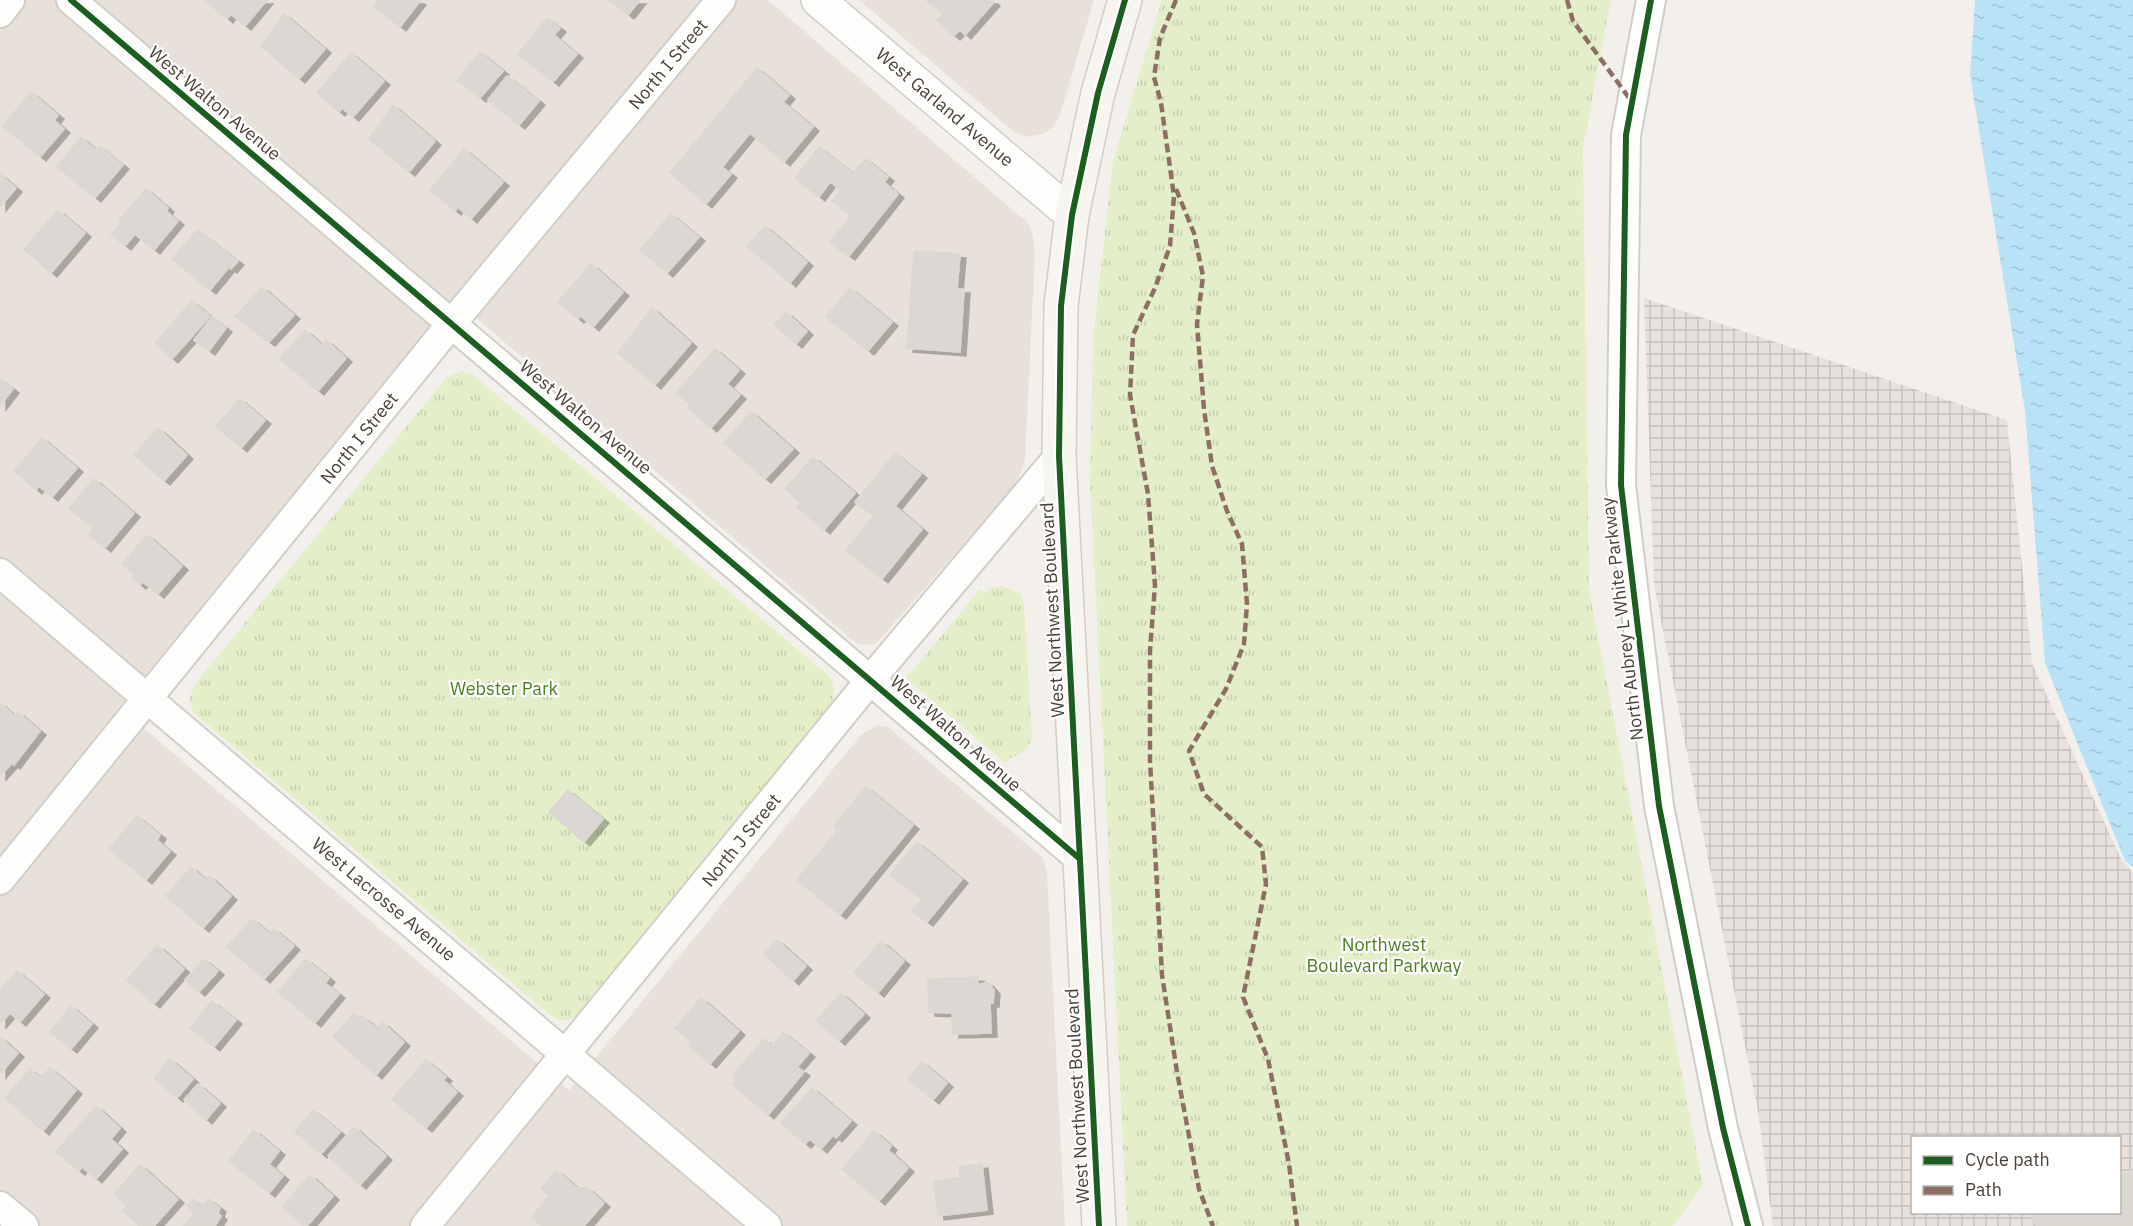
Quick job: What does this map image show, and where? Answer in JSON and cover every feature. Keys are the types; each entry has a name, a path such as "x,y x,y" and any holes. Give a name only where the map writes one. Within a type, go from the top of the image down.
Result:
{"main road":[{"name":"West Northwest Boulevard","path":"1099,1226 1059,456 1061,306 1072,214 1098,93 1125,0"}],"street":[{"path":"0,13 10,0"},
{"name":"West Walton Avenue","path":"71,0 1080,859"},
{"name":"North I Street","path":"0,880 452,323 721,0"},
{"name":"West Garland Avenue","path":"818,0 1072,214"},
{"name":"North Aubrey L White Parkway","path":"1651,0 1626,135 1622,485 1659,806 1723,1128 1749,1226"},
{"name":"North J Street","path":"425,1226 567,1055 871,679 1059,456"},
{"name":"West Lacrosse Avenue","path":"0,573 766,1226"},
{"path":"0,1206 24,1226"}],"shaded area":[{"path":"0,0 768,0 1028,223 1033,235 1035,251 1025,460 1017,483 877,643 867,645 856,643 454,299 119,707 569,1090 862,734 878,725 888,727 1043,858 1047,873 1065,1226 0,1226"},
{"path":"859,0 1094,0 1060,115 1053,127 1043,134 1028,137 1014,132"},
{"path":"1644,298 2007,420 2032,663 2121,859 2133,873 2133,1226 1773,1226 1758,1112 1654,585"}],"green space":[{"name":"Northwest Boulevard Parkway","path":"1162,0 1611,0 1583,147 1589,589 1703,1185 1673,1226 1127,1226 1090,481 1093,339 1113,161"},
{"name":"Webster Park","path":"462,371 472,374 830,677 834,688 830,708 577,1015 567,1020 551,1016 194,713 190,700 195,685 207,669 447,377"},
{"path":"1003,586 1021,594 1024,603 1032,738 1024,752 1005,763 906,678 980,589 985,592 992,587"}],"water":[{"path":"1975,0 2133,0 2133,867 2125,861 2045,663 2025,411 1970,75"}],"building":[{"path":"205,0 267,0 245,26 231,14 227,19"},
{"path":"379,0 420,1 400,27 374,6"},
{"path":"609,0 640,0 628,15"},
{"path":"926,0 992,0 994,2 965,35 960,30 954,36 937,21 943,14"},
{"path":"284,14 325,49 299,79 261,46"},
{"path":"547,18 560,28 554,35 577,54 553,82 518,54"},
{"path":"480,52 503,71 480,98 457,80"},
{"path":"351,53 384,81 353,117 342,108 339,112 317,93"},
{"path":"757,68 789,95 783,102 813,127 784,162 750,133 722,167 731,174 706,204 670,173"},
{"path":"507,76 539,101 519,125 488,100"},
{"path":"31,92 58,115 54,120 64,129 40,157 3,126"},
{"path":"393,105 435,141 409,172 369,139"},
{"path":"81,137 96,150 99,146 123,165 95,198 57,167"},
{"path":"819,147 853,173 866,159 888,177 884,182 898,194 849,256 830,242 851,216 832,201 841,190 830,182 819,197 795,178"},
{"path":"464,149 503,182 471,219 458,207 455,211 430,190"},
{"path":"0,174 16,188 0,207"},
{"path":"146,189 168,208 166,211 178,221 154,250 135,234 125,246 111,234 121,223 119,220"},
{"path":"58,210 85,233 51,273 24,249"},
{"path":"671,214 699,237 667,273 640,250"},
{"path":"765,226 807,262 790,283 747,246"},
{"path":"197,230 238,261 231,269 229,267 210,290 172,259"},
{"path":"914,251 960,254 957,289 964,289 960,352 907,348"},
{"path":"591,264 623,292 593,327 581,316 578,319 558,302"},
{"path":"262,287 294,315 269,342 235,317"},
{"path":"850,288 892,322 868,351 826,317"},
{"path":"192,301 210,316 172,359 155,343"},
{"path":"652,308 691,343 655,385 618,353"},
{"path":"786,312 807,331 796,344 774,325"},
{"path":"212,317 226,328 209,351 194,340"},
{"path":"305,330 322,345 326,340 346,358 318,391 280,359"},
{"path":"715,349 739,370 727,384 740,395 711,428 688,408 691,405 676,393"},
{"path":"0,379 13,389 0,406"},
{"path":"240,399 265,420 241,448 216,426"},
{"path":"751,412 793,449 765,479 724,443"},
{"path":"158,428 187,455 164,481 134,455"},
{"path":"42,438 77,468 52,497 39,486 36,490 14,471"},
{"path":"895,453 921,474 895,506 922,529 882,579 846,550 874,516 855,502"},
{"path":"813,457 855,493 824,530 797,507 801,503 785,489"},
{"path":"94,479 134,513 105,548 89,535 94,529 69,508"},
{"path":"147,535 182,566 158,594 143,582 140,585 132,578 135,575 122,564"},
{"path":"0,703 15,716 18,712 40,731 14,765 12,763 0,776"},
{"path":"866,787 913,825 840,915 797,880 838,830 834,826"},
{"path":"568,790 603,819 584,842 549,812"},
{"path":"137,816 160,835 157,840 170,851 146,880 109,849"},
{"path":"917,842 962,879 927,922 912,911 922,900 890,875"},
{"path":"191,867 206,880 209,876 231,896 203,928 166,896"},
{"path":"252,919 269,933 274,929 294,946 264,979 227,947"},
{"path":"777,940 806,966 793,981 764,954"},
{"path":"881,941 904,961 878,993 854,973"},
{"path":"157,945 184,969 154,1004 127,980"},
{"path":"204,959 218,971 199,992 185,980"},
{"path":"306,959 329,978 325,983 339,994 315,1023 278,992"},
{"path":"17,971 44,994 20,1022 10,1013 0,1024 0,990"},
{"path":"978,977 978,985 987,982 994,990 993,1003 990,1003 991,1033 953,1034 952,1013 929,1012 928,979"},
{"path":"841,993 864,1014 839,1041 816,1021"},
{"path":"701,998 739,1031 710,1064 688,1045 691,1042 675,1028"},
{"path":"212,1001 236,1020 214,1047 190,1028"},
{"path":"71,1006 92,1024 71,1049 50,1032"},
{"path":"354,1013 361,1019 363,1017 377,1029 382,1022 404,1042 376,1075 333,1037"},
{"path":"783,1032 809,1053 797,1067 804,1072 768,1115 732,1084 736,1078 733,1075 764,1039 772,1046"},
{"path":"0,1037 18,1053 0,1074"},
{"path":"170,1059 193,1079 177,1098 154,1078"},
{"path":"426,1060 446,1077 443,1080 457,1092 426,1128 392,1099"},
{"path":"922,1062 947,1083 933,1100 908,1079"},
{"path":"50,1068 76,1090 43,1131 5,1098 30,1069 41,1078"},
{"path":"198,1084 220,1103 206,1120 184,1100"},
{"path":"812,1088 851,1121 836,1138 833,1135 821,1149 810,1139 805,1144 781,1123"},
{"path":"96,1106 120,1128 111,1139 122,1149 96,1179 82,1167 79,1171 56,1152"},
{"path":"313,1110 340,1132 321,1154 295,1132"},
{"path":"354,1127 386,1156 360,1185 328,1156"},
{"path":"254,1130 279,1151 269,1164 283,1176 269,1193 229,1161"},
{"path":"874,1131 891,1146 888,1150 908,1168 879,1201 842,1169"},
{"path":"982,1164 987,1210 938,1216 934,1181 960,1178 959,1167"},
{"path":"140,1165 178,1199 154,1226 139,1226 123,1211 127,1206 114,1194"},
{"path":"556,1170 577,1188 587,1188 604,1203 584,1226 542,1226 532,1217 549,1196 541,1189"},
{"path":"2133,1170 2133,1226 2036,1226 2032,1214 2121,1214 2121,1176"},
{"path":"310,1175 333,1196 307,1226 304,1226 282,1207"},
{"path":"193,1199 202,1206 209,1199 220,1208 218,1213 221,1216 215,1226 184,1226 195,1213 187,1206"}],"marked path":[{"path":"1176,0 1160,38 1154,77 1161,103 1174,196 1170,246 1155,288 1133,335 1130,395 1148,494 1155,585 1150,651 1150,761 1162,975 1199,1189 1213,1226"},
{"path":"1567,0 1573,21 1632,102"},
{"path":"1176,189 1194,233 1203,276 1197,324 1204,409 1212,466 1227,511 1242,544 1247,604 1244,644 1226,689 1189,751 1204,794 1262,847 1266,884 1243,997 1268,1059 1289,1164 1297,1226"}],"cycle path":[{"path":"71,0 1080,859"},
{"path":"1099,1226 1059,456 1061,306 1072,215 1098,93 1125,0"},
{"path":"1651,0 1626,135 1621,485 1659,806 1723,1128 1748,1226"}]}
